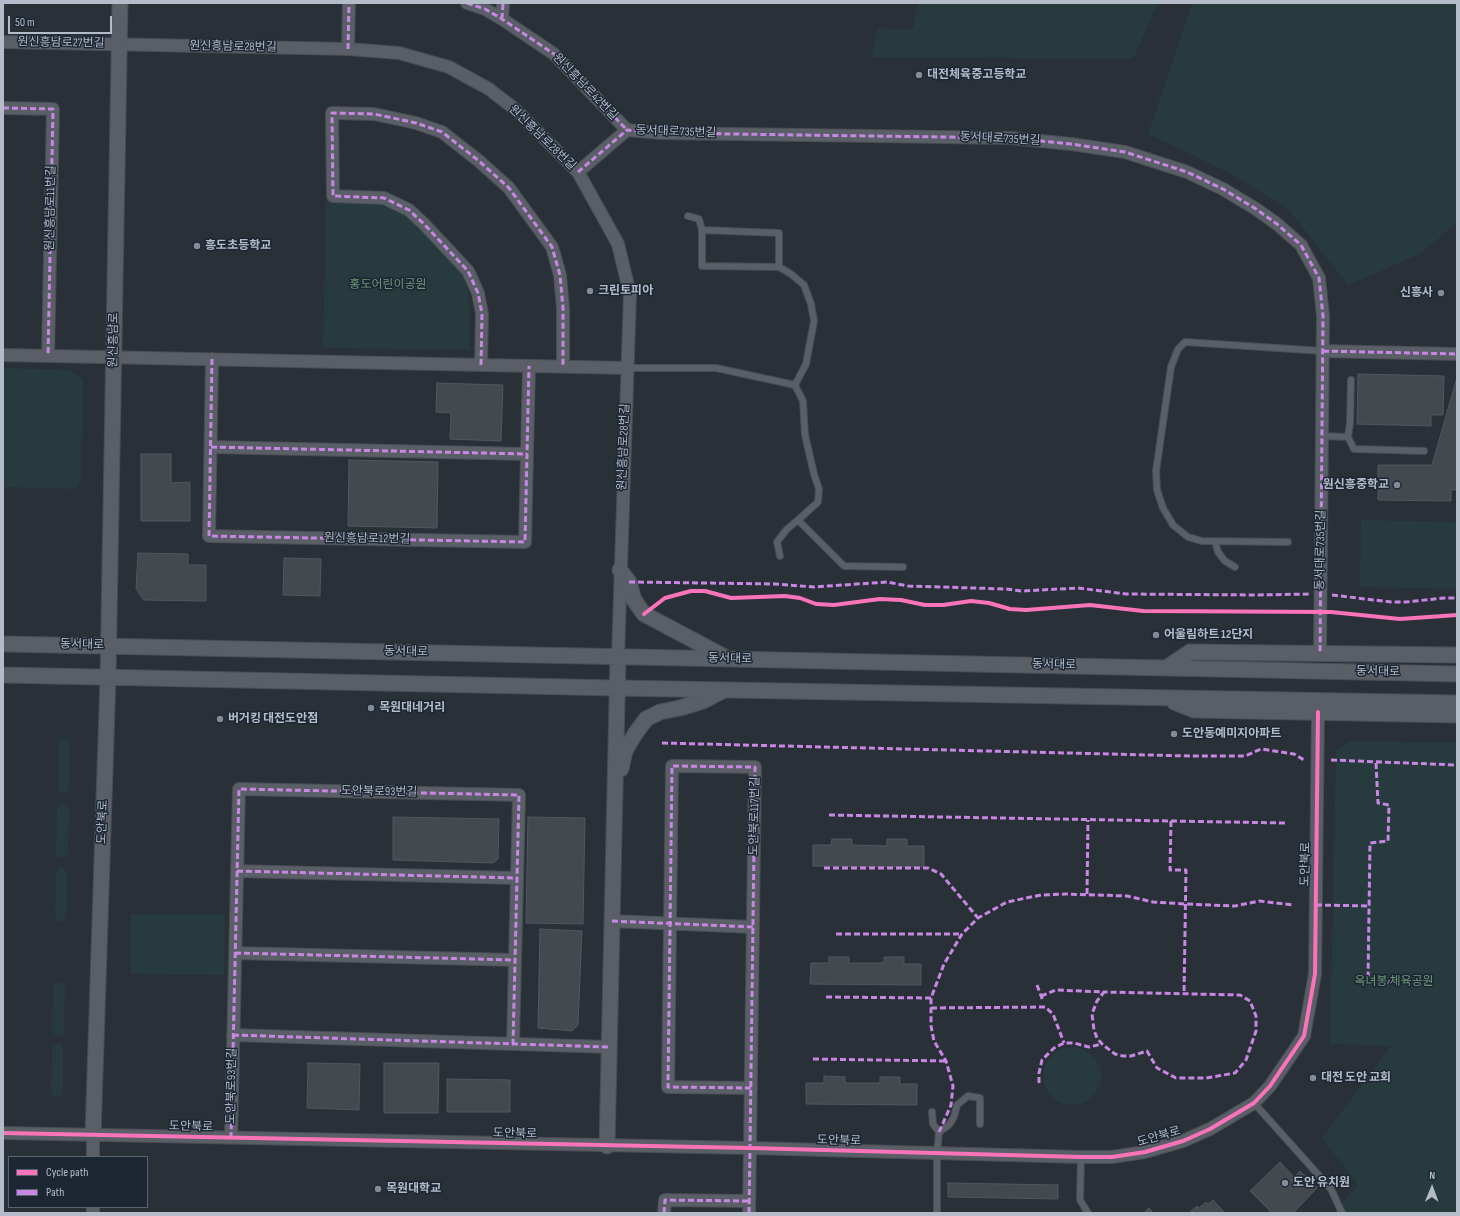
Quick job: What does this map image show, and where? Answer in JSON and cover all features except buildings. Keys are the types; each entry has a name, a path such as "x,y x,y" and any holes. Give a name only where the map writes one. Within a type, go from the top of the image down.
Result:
{"street":[{"name":"원신흥남로","path":"108,677 120,3"},
{"path":"348,49 349,3"},
{"name":"원신흥남로42번길","path":"467,3 502,19 554,54 627,130"},
{"path":"502,3 502,19"},
{"name":"원신흥남로27번길","path":"3,42 119,44"},
{"name":"원신흥남로28번길","path":"119,44 348,49 400,53 449,67 489,89 516,110 578,172 618,244 630,294 618,656"},
{"name":"원신흥남로11번길","path":"3,108 53,109 48,356"},
{"path":"481,365 482,314 478,293 468,271 424,224 408,210 384,198 333,196 332,113 374,114 416,123 442,132 480,162 509,188 552,247 560,275 563,308 563,366"},
{"name":"동서대로735번길","path":"578,172 627,130 662,133 1011,138 1071,144 1125,152 1158,162 1187,172 1223,189 1266,216 1301,245 1319,278 1323,316 1320,653"},
{"path":"1323,351 1457,354"},
{"path":"3,355 627,368"},
{"name":"원신흥남로12번길","path":"212,359 209,536 525,542 529,366"},
{"path":"211,447 527,454"},
{"path":"620,570 628,582 634,600 644,614 728,658"},
{"name":"동서대로","path":"3,644 1457,674"},
{"path":"1166,668 1190,652 1457,655"},
{"path":"607,1146 618,656"},
{"path":"3,675 1457,703"},
{"name":"도안북로","path":"93,1135 108,677"},
{"path":"615,793 625,751 635,734 646,720 660,712 703,701 727,689"},
{"path":"1164,698 1194,710 1457,715"},
{"name":"도안북로","path":"3,1133 750,1148 1081,1157 1112,1157 1145,1152 1183,1141 1210,1129 1254,1103 1270,1086 1304,1036 1315,974 1318,712"},
{"name":"도안북로117번길","path":"749,1207 751,1088 755,767 672,766 668,1087 751,1088"},
{"name":"도안북로93번길","path":"231,1138 239,789 519,795 513,1044"},
{"path":"237,871 517,878"},
{"path":"612,921 753,927"},
{"path":"235,953 515,960"},
{"name":"도안북로93번길","path":"233,1035 609,1047"},
{"path":"93,1135 93,1156"},
{"path":"664,1213 664,1200 749,1207"}],"lane":[{"path":"688,216 699,219 702,230 702,266 779,267 791,274 804,285 811,304 814,320 806,364 795,385"},
{"path":"702,230 780,233 779,267"},
{"path":"1288,542 1202,541 1188,537 1173,525 1163,508 1157,490 1156,471 1171,367 1178,349 1185,342 1323,351"},
{"path":"627,368 716,368 795,385"},
{"path":"1351,380 1350,423 1348,437 1354,449 1424,451"},
{"path":"780,556 778,542 787,529 818,502 819,489 805,435 803,401 795,385"},
{"path":"1322,436 1348,437"},
{"path":"798,520 844,566 903,567"},
{"path":"1215,541 1218,552 1225,561 1236,567"},
{"path":"939,1132 949,1124 954,1117 957,1105 968,1096 980,1098 980,1124"},
{"path":"1254,1103 1331,1189 1342,1213"},
{"path":"932,1112 933,1124 939,1132 937,1153 937,1213"},
{"path":"1081,1157 1080,1200 1088,1213"}],"green space":[{"path":"918,3 1158,3 1133,59 872,57 878,28 913,30"},
{"path":"1192,3 1457,3 1457,223 1420,254 1348,285 1289,210 1234,175 1148,134"},
{"name":"홍도어린이공원","path":"326,201 373,202 394,208 415,222 462,274 469,294 470,350 323,348"},
{"path":"3,368 68,370 80,376 83,381 81,478 76,489 3,487"},
{"path":"1361,520 1457,522 1457,589 1360,587"},
{"path":"64,739 69,741 70,745 69,788 67,793 63,794 58,791 58,744"},
{"name":"옥녀봉 체육공원","path":"1350,741 1457,743 1457,1213 1334,1213 1358,1185 1322,1138 1391,1046 1330,1044 1336,750"},
{"path":"64,804 69,810 68,852 67,856 62,858 58,857 56,854 57,809 60,805"},
{"path":"59,868 64,869 67,873 66,916 64,921 60,922 57,921 55,916 56,873"},
{"path":"131,914 225,914 224,975 131,974"},
{"path":"58,982 64,984 65,987 64,1032 62,1035 58,1036 53,1033 52,1030 53,987 55,983"},
{"path":"59,1043 62,1045 63,1049 63,1092 60,1097 57,1097 53,1096 51,1093 52,1049 54,1045"},
{"path":"1066,1047 1078,1047 1088,1051 1097,1060 1101,1070 1101,1082 1093,1097 1078,1105 1066,1105 1056,1101 1047,1092 1043,1082 1043,1070 1047,1060 1056,1051"}],"marked path":[{"path":"348,49 349,3"},
{"path":"467,3 485,9 554,54 627,130"},
{"path":"502,19 503,3"},
{"path":"3,108 53,109 48,356"},
{"path":"481,365 482,314 478,293 468,271 409,210 384,198 333,196 332,113 374,114 416,123 442,132 479,161 509,188 552,247 560,275 563,308 563,366"},
{"path":"578,172 627,130 662,133 1011,138 1071,144 1125,152 1187,172 1223,189 1256,209 1277,224 1301,245 1319,278 1323,316 1320,653"},
{"path":"1323,351 1457,354"},
{"path":"212,359 209,536 525,542 529,366"},
{"path":"211,447 527,454"},
{"path":"629,582 775,584 814,587 887,582 908,586 1006,589 1022,591 1078,588 1126,594 1310,594"},
{"path":"1332,595 1391,602 1457,598"},
{"path":"662,743 1190,756 1245,756 1261,749 1294,754 1304,760"},
{"path":"1331,760 1457,765"},
{"path":"1376,763 1378,803 1389,805 1388,841 1370,843 1368,981 1390,982"},
{"path":"749,1213 750,1148 755,767 672,766 668,1087 751,1088"},
{"path":"231,1138 239,789 519,795 513,1044"},
{"path":"829,815 1285,823"},
{"path":"1087,894 1088,820"},
{"path":"1171,821 1170,870 1186,870 1184,994"},
{"path":"824,868 928,868 941,874 978,918"},
{"path":"237,871 517,878"},
{"path":"939,1132 951,1105 953,1086 946,1061 934,1041 931,1026 931,998 944,964 962,934 978,918 1007,902 1041,895 1065,894 1127,896 1153,902 1186,904 1235,906 1259,901 1294,905"},
{"path":"1316,905 1369,906"},
{"path":"612,921 753,927"},
{"path":"836,934 962,934"},
{"path":"235,953 515,960"},
{"path":"1037,985 1043,1001"},
{"path":"1041,996 1056,990 1104,992 1097,1001 1092,1014 1094,1030 1097,1038 1103,1045 1115,1054 1131,1056 1147,1051 1157,1068 1176,1078 1206,1078 1235,1073 1246,1060 1256,1031 1256,1016 1250,1001 1240,995 1104,992"},
{"path":"826,997 931,998"},
{"path":"931,1008 1045,1007 1053,1014 1064,1043"},
{"path":"233,1035 609,1047"},
{"path":"1039,1083 1039,1073 1042,1060 1054,1048 1064,1043 1074,1043 1089,1047 1102,1044"},
{"path":"813,1059 946,1061"},
{"path":"664,1213 665,1200 749,1201"}],"cycle path":[{"path":"644,614 665,598 691,591 705,591 731,598 785,596 800,598 816,604 834,605 880,599 901,600 925,605 943,605 971,601 989,603 1010,609 1026,610 1090,605 1143,611 1331,612 1400,619 1457,615"},
{"path":"3,1133 750,1148 1081,1157 1112,1157 1145,1152 1183,1141 1210,1129 1254,1103 1270,1086 1304,1036 1315,974 1318,712"}],"place":[{"name":"대전체육중고등학교","path":"919,75"},
{"name":"흥도초등학교","path":"197,246"},
{"name":"크린토피아","path":"590,291"},
{"name":"신흥사","path":"1441,293"},
{"name":"원신흥중학교","path":"1397,485"},
{"name":"어울림하트 12단지","path":"1156,635"},
{"name":"목원대네거리","path":"371,708"},
{"name":"버거킹 대전도안점","path":"220,719"},
{"name":"도안동예미지아파트","path":"1174,734"},
{"name":"대전 도안 교회","path":"1313,1078"},
{"name":"도안 유치원","path":"1285,1183"},
{"name":"목원대학교","path":"378,1189"}]}
